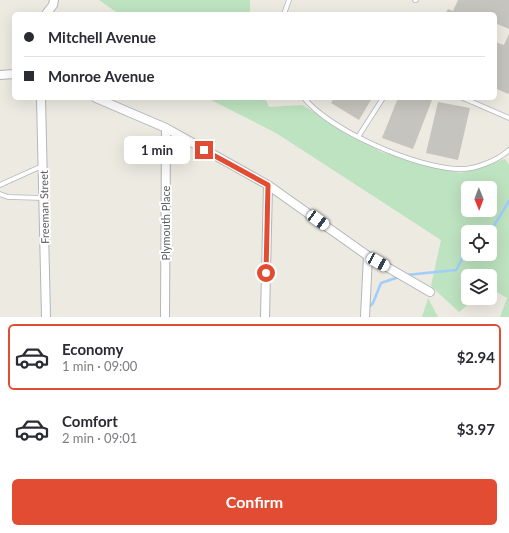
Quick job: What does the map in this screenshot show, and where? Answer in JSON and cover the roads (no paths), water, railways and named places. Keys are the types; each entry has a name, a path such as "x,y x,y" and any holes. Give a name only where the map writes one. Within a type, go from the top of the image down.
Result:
{"street":[{"path":"48,12 53,5 54,0"},
{"path":"0,75 12,74"},
{"name":"Freeman Street","path":"41,100 46,317"},
{"path":"101,100 166,128 268,185 368,256 430,292"},
{"name":"Plymouth Place","path":"165,317 166,128"},
{"path":"265,317 268,185"},
{"path":"365,317 368,256"}],"lane":[{"path":"285,12 289,0"},
{"path":"306,100 318,113 346,132 424,163 459,169 473,167 502,157 509,150"},
{"path":"358,137 381,100"},
{"path":"468,100 509,118"},
{"path":"0,185 43,166"},
{"path":"0,194 8,196 44,198"}],"waterway":[{"path":"494,225 509,201"},
{"path":"406,275 456,270 461,261"},
{"path":"367,309 373,303 381,283 399,277"}]}
